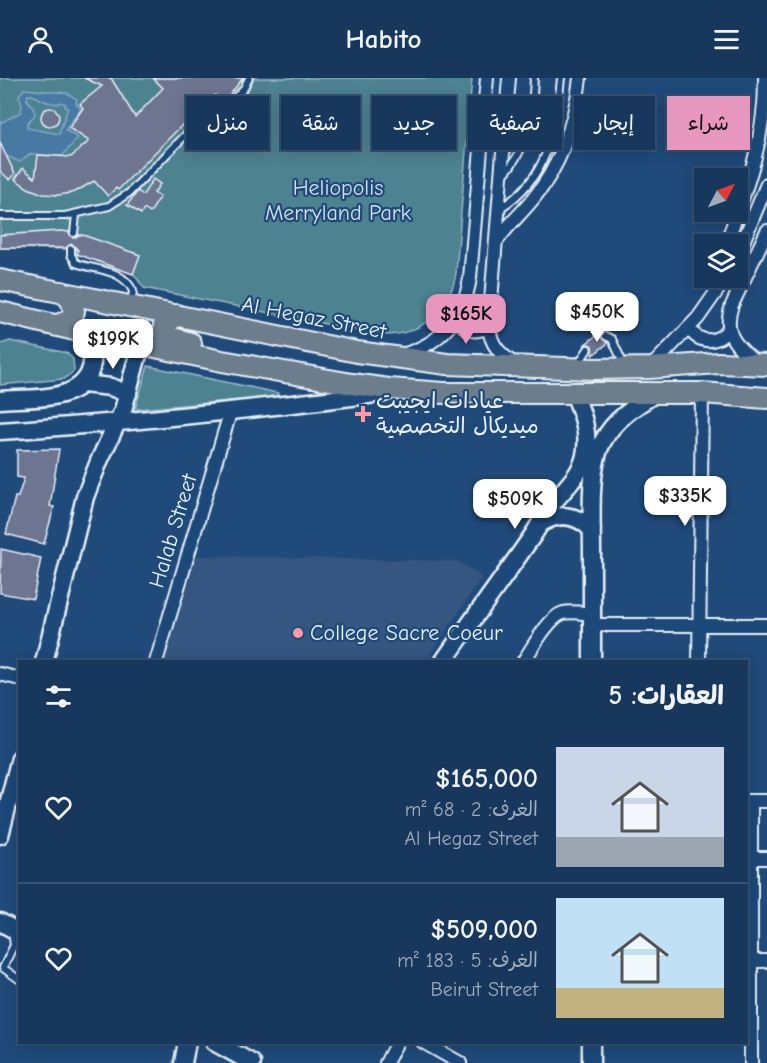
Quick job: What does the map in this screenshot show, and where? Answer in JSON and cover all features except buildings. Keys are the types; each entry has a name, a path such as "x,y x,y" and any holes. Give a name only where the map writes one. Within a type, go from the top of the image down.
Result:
{"main road":[{"name":"Al Hegaz Street","path":"0,280 357,352 447,364 575,369 650,368 686,364 762,364"},
{"path":"57,325 69,321 74,311 71,299 62,292"},
{"path":"0,312 83,333 222,361 352,384 401,390 444,393 658,392 767,398"},
{"path":"177,315 164,325 166,335 197,345 222,361"}],"street":[{"path":"395,357 429,345 443,334 464,304 470,278 487,78"},
{"path":"509,78 489,326 490,338 499,352 519,368"},
{"path":"496,243 537,195 559,159 573,119 580,78"},
{"path":"730,234 758,151 764,112 765,78"},
{"path":"746,234 767,184"},
{"path":"762,364 736,344 729,329 729,317 732,305 767,231"},
{"path":"755,259 767,253"},
{"path":"650,368 689,329 718,288"},
{"path":"457,317 462,325 470,330 480,331 489,326"},
{"path":"689,329 697,337 709,341 720,338 729,329"},
{"path":"0,400 63,394 83,384 91,370 92,355 91,344 83,333"},
{"path":"45,660 86,497 99,459 117,424 128,394 141,344"},
{"path":"83,384 111,387 128,394"},
{"path":"0,432 117,424 401,390"},
{"path":"592,660 592,530 596,458 600,447 617,422 634,407 658,392"},
{"path":"444,660 585,459 586,431 574,393"},
{"path":"699,660 702,393"},
{"name":"Halab Street","path":"157,660 230,412"},
{"path":"540,524 552,518 565,516 578,519 592,530"},
{"path":"524,660 552,621 558,615 571,612 592,620 699,625 767,625"},
{"path":"0,674 18,679"},
{"path":"0,835 14,800 18,772"},
{"path":"751,1063 749,801 767,801"},
{"path":"749,858 767,858"},
{"path":"749,961 767,961"},
{"path":"183,1063 187,1044"},
{"path":"218,1044 252,1063"},
{"path":"386,1063 396,1044"},
{"path":"427,1044 460,1063"},
{"path":"591,1044 591,1063"}],"lane":[{"path":"0,216 76,215 109,206 124,197 209,111 227,107 241,92 249,78"},
{"path":"501,179 519,156 528,137 534,78"},
{"path":"498,210 523,190 543,160 556,122 561,78"},
{"path":"74,233 76,215"},
{"path":"71,249 71,255 76,263 114,273 126,280 133,291 131,305"},
{"path":"606,336 612,339 626,369"},
{"path":"575,369 588,349"},
{"path":"10,928 14,936 14,945 2,962 4,971 18,979"}],"shaded area":[{"path":"24,89 67,93 77,99 76,103 81,109 65,130 78,138 62,156 30,154 20,162 0,153 0,123 21,112 22,105 19,95","holes":["28,95 47,102 66,104 65,107 68,108 59,134 27,128 27,123 35,115 27,99"]},
{"path":"196,556 457,561 482,577 427,660 163,660"}],"green space":[{"name":"Heliopolis Merryland Park","path":"0,78 472,78 471,96 468,96 468,127 453,287 440,310 420,326 408,331 381,335 144,288 133,273 77,254 78,251 71,249 0,248"},
{"path":"10,341 67,353 73,359 74,371 64,379 0,385 0,344"},
{"path":"148,366 278,393 277,397 135,409"}],"place":[{"name":"عيادات ايجيبت ميديكال التخصصية","path":"363,414"},
{"name":"College Sacre Coeur","path":"298,633"}]}
